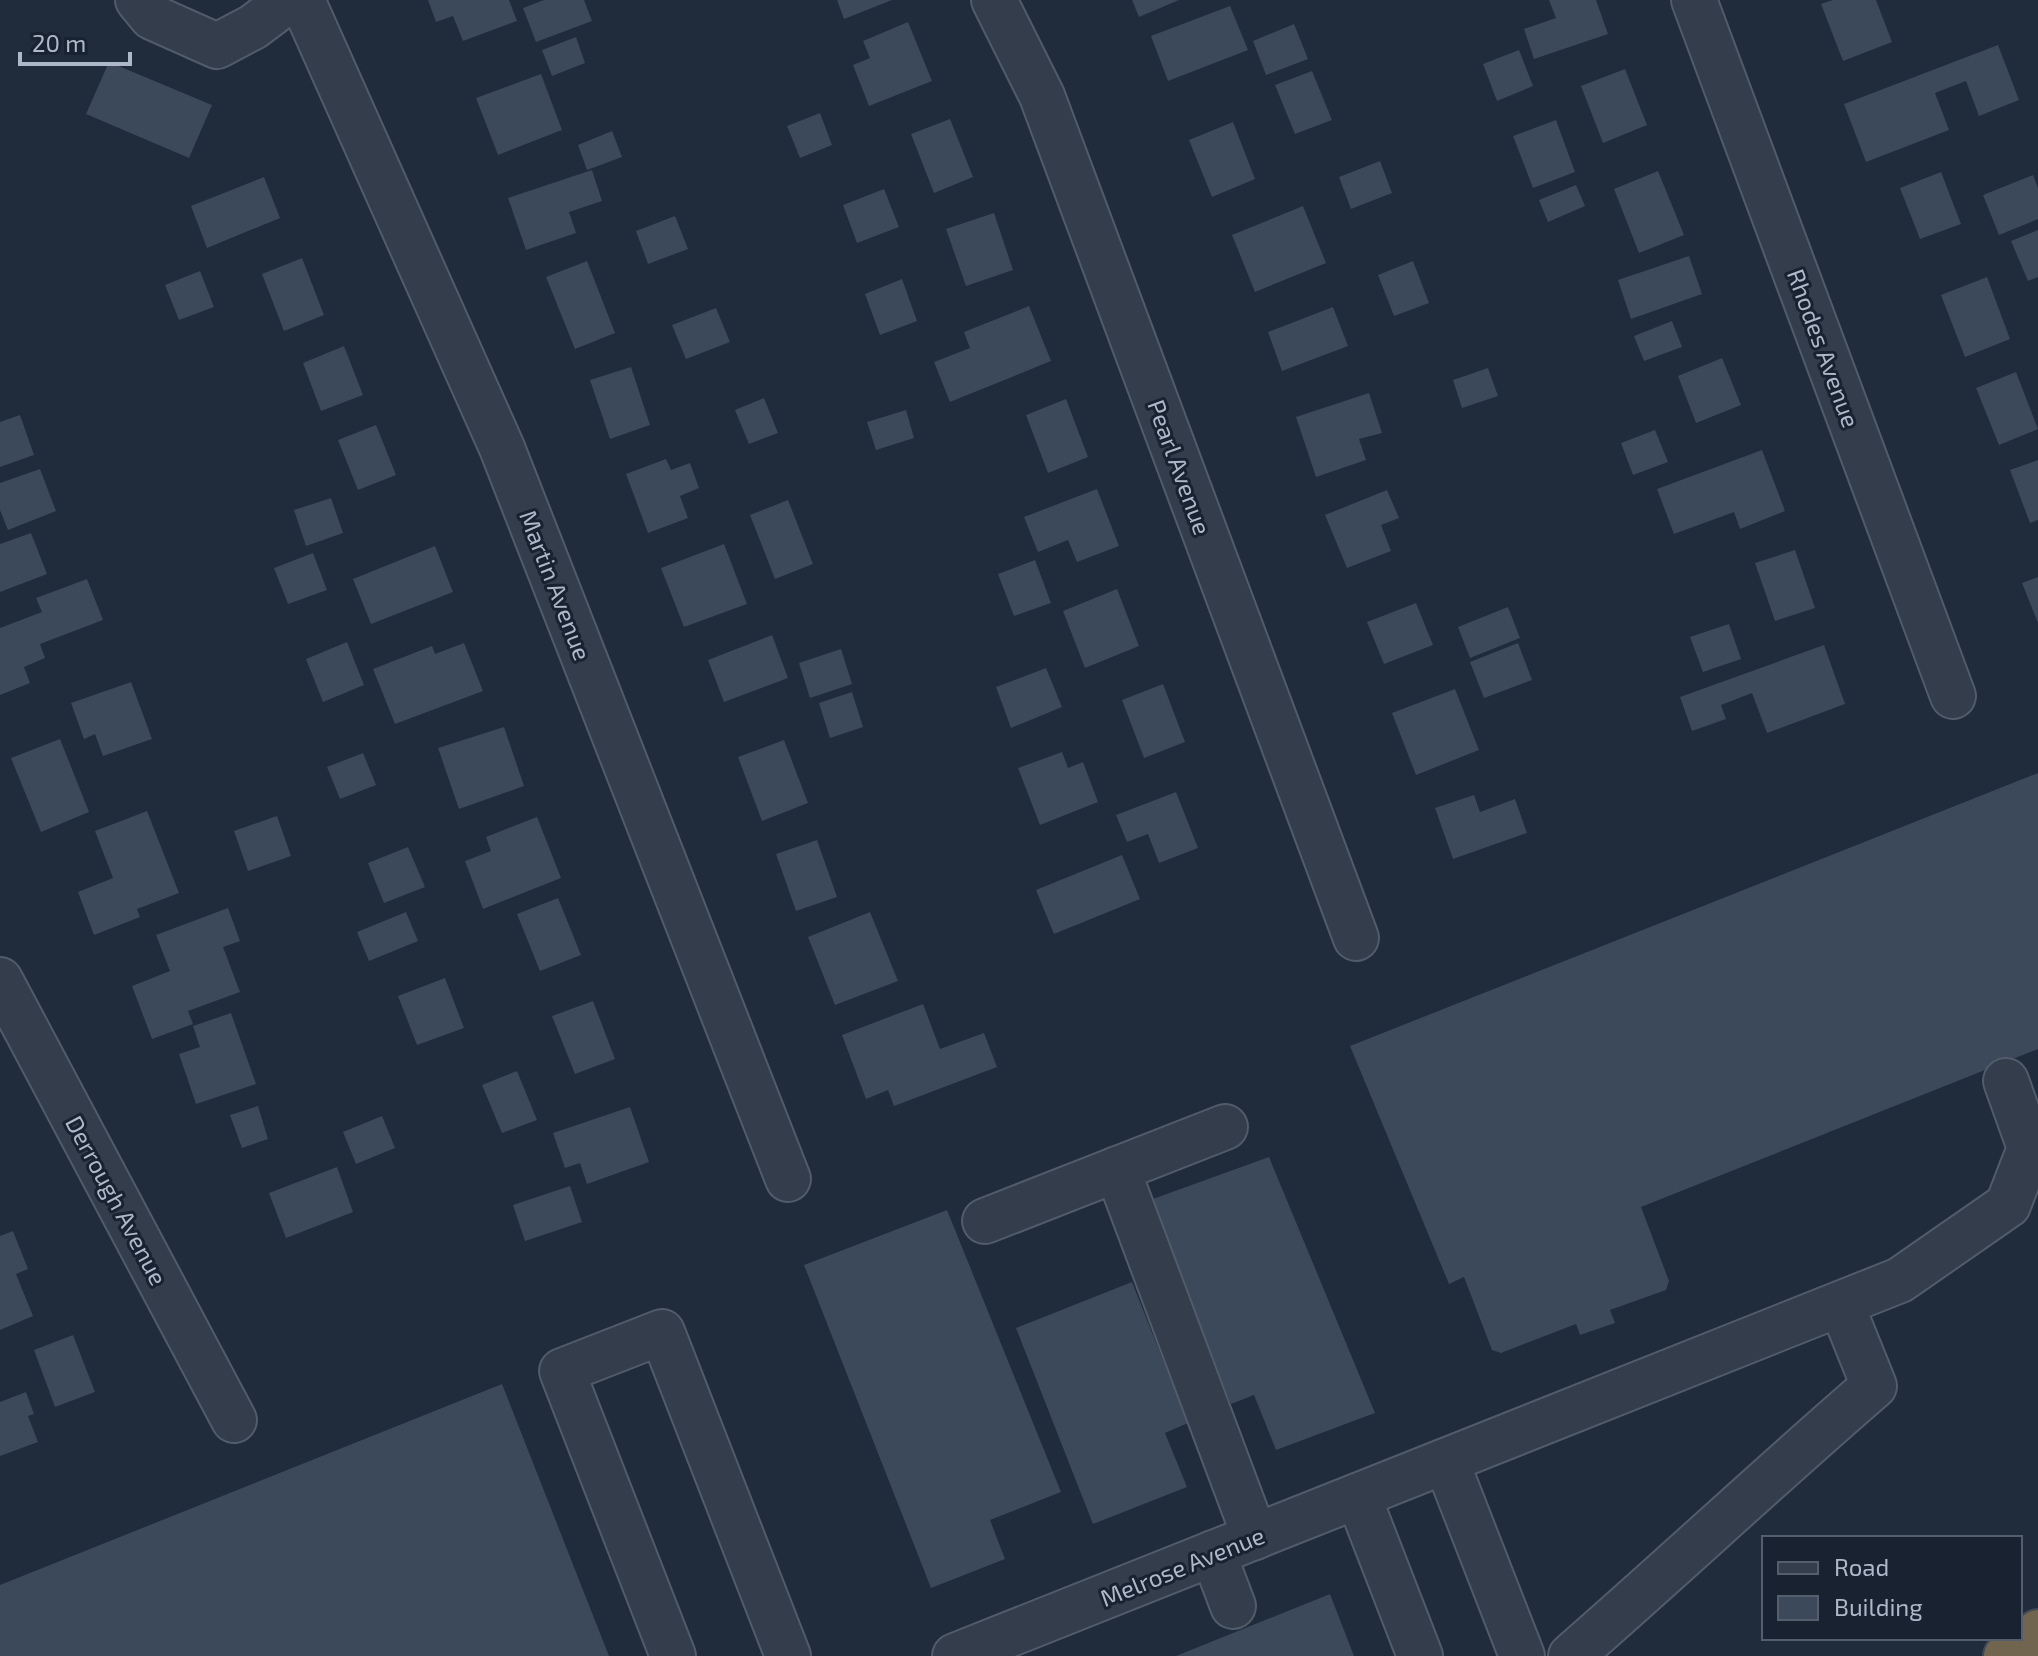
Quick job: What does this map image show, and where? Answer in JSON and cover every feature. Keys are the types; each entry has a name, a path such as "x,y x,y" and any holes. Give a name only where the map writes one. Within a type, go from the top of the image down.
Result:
{"highway":[{"path":"2006,1656 2038,1632"}],"street":[{"path":"138,0 152,17 217,46 253,27 289,0"},
{"name":"Martin Avenue","path":"302,0 502,448 788,1179"},
{"name":"Pearl Avenue","path":"994,0 1042,96 1356,938"},
{"name":"Rhodes Avenue","path":"1694,0 1953,696"},
{"name":"Derrough Avenue","path":"0,980 234,1420"},
{"name":"Melrose Avenue","path":"955,1656 1900,1280 2008,1205 2030,1148 2006,1081"},
{"path":"985,1221 1225,1127"},
{"path":"1117,1169 1255,1537"},
{"path":"1571,1656 1874,1386 1841,1304"},
{"path":"673,1656 562,1371 662,1332 788,1656"},
{"path":"1427,1469 1522,1656"},
{"path":"1358,1496 1420,1656"},
{"path":"1213,1553 1233,1606"}],"building":[{"path":"428,0 509,0 517,21 463,41 453,16 436,22"},
{"path":"544,0 584,0 592,21 536,42 523,8"},
{"path":"837,0 892,0 844,19"},
{"path":"1132,0 1179,0 1139,17"},
{"path":"1549,0 1596,0 1608,34 1534,59 1524,29 1556,18"},
{"path":"1833,0 1876,0 1892,42 1843,61 1821,4"},
{"path":"1230,6 1248,50 1168,81 1151,36"},
{"path":"908,22 932,81 869,106 853,65 870,58 863,41"},
{"path":"1294,24 1308,59 1266,75 1253,41"},
{"path":"576,37 585,63 552,76 542,50"},
{"path":"1998,45 2019,100 1979,116 1966,81 1935,93 1949,130 1866,162 1844,104"},
{"path":"1519,50 1533,86 1497,101 1483,64"},
{"path":"109,62 212,105 189,158 86,114"},
{"path":"1625,69 1647,125 1603,143 1581,86"},
{"path":"1312,71 1332,120 1295,134 1275,85"},
{"path":"541,74 562,130 498,155 476,98"},
{"path":"820,113 832,145 800,158 787,126"},
{"path":"950,119 973,177 934,193 911,134"},
{"path":"1556,120 1575,172 1533,188 1513,136"},
{"path":"1233,122 1255,179 1212,197 1189,140"},
{"path":"612,131 622,157 587,170 578,145"},
{"path":"1380,161 1392,193 1351,209 1339,177"},
{"path":"592,170 602,201 569,212 576,233 526,250 508,198"},
{"path":"1658,171 1684,235 1639,253 1614,189"},
{"path":"1941,172 1961,224 1920,239 1900,188"},
{"path":"2033,175 2038,188 2038,219 1999,235 1983,195"},
{"path":"264,177 280,218 207,248 191,206"},
{"path":"1576,185 1585,206 1548,222 1539,200"},
{"path":"884,189 899,227 857,243 843,205"},
{"path":"1303,206 1326,263 1255,292 1232,235"},
{"path":"994,213 1013,270 966,286 946,229"},
{"path":"675,216 688,249 648,264 636,231"},
{"path":"2038,230 2038,277 2028,281 2011,241"},
{"path":"1689,256 1702,294 1631,319 1618,280"},
{"path":"302,258 324,315 284,331 262,274"},
{"path":"587,261 615,333 575,349 546,277"},
{"path":"1413,261 1429,303 1394,316 1378,275"},
{"path":"200,271 214,307 179,320 165,285"},
{"path":"1987,277 2010,339 1965,357 1941,295"},
{"path":"902,279 917,321 880,335 865,294"},
{"path":"1029,306 1051,361 950,402 934,362 970,348 964,332"},
{"path":"1333,307 1348,346 1282,371 1268,332"},
{"path":"716,308 730,342 686,359 672,325"},
{"path":"1672,321 1682,347 1644,361 1634,336"},
{"path":"344,346 363,395 321,411 303,363"},
{"path":"1722,358 1741,405 1696,423 1678,376"},
{"path":"631,367 650,425 610,439 590,380"},
{"path":"1488,368 1498,396 1462,408 1453,380"},
{"path":"2016,372 2038,429 1999,445 1976,388"},
{"path":"1369,393 1382,433 1359,439 1366,460 1316,477 1296,417"},
{"path":"764,398 778,433 749,444 735,410"},
{"path":"1066,399 1088,457 1048,473 1026,415"},
{"path":"906,410 914,438 876,450 867,422"},
{"path":"20,415 34,455 0,467 0,422"},
{"path":"376,425 396,475 358,490 338,440"},
{"path":"1655,430 1668,462 1633,475 1621,443"},
{"path":"1762,450 1785,511 1740,529 1734,512 1674,534 1657,489"},
{"path":"666,459 671,470 690,463 699,488 680,496 688,518 648,533 626,474"},
{"path":"2038,460 2038,520 2030,523 2010,470"},
{"path":"40,469 56,511 8,530 0,510 0,483"},
{"path":"1097,489 1119,546 1077,562 1068,540 1038,552 1024,517"},
{"path":"1387,490 1399,518 1381,525 1391,551 1347,568 1325,515"},
{"path":"331,498 343,533 306,546 294,510"},
{"path":"788,500 813,564 775,579 750,515"},
{"path":"31,533 47,574 0,592 0,544"},
{"path":"724,544 747,604 684,627 661,568"},
{"path":"435,546 453,592 371,624 353,579"},
{"path":"1795,550 1815,608 1775,621 1755,563"},
{"path":"313,553 327,590 288,604 274,568"},
{"path":"1035,560 1051,603 1014,616 998,574"},
{"path":"2038,577 2038,623 2022,583"},
{"path":"87,579 103,620 40,644 45,658 24,667 30,683 0,695 0,628 42,612 36,598"},
{"path":"1117,589 1139,646 1085,668 1063,611"},
{"path":"1416,603 1433,645 1384,664 1367,622"},
{"path":"1508,607 1520,638 1470,658 1458,627"},
{"path":"1729,624 1741,659 1703,672 1690,637"},
{"path":"772,635 788,678 724,702 708,660"},
{"path":"347,642 364,685 323,702 306,659"},
{"path":"464,643 483,691 395,724 373,669 432,646 435,654"},
{"path":"1518,643 1532,680 1484,698 1470,662"},
{"path":"1824,645 1845,704 1767,733 1752,693 1721,705 1726,719 1692,731 1680,697"},
{"path":"841,649 852,684 810,698 799,663"},
{"path":"1046,668 1062,707 1011,728 996,687"},
{"path":"131,682 152,739 103,756 95,734 84,739 71,703"},
{"path":"1163,684 1185,742 1144,758 1122,700"},
{"path":"1455,689 1479,750 1416,775 1392,713"},
{"path":"852,692 863,727 830,738 819,703"},
{"path":"504,727 524,786 459,809 438,748"},
{"path":"60,739 89,812 41,832 11,758"},
{"path":"784,740 808,803 762,821 738,757"},
{"path":"1062,752 1068,768 1083,762 1098,802 1040,825 1018,768"},
{"path":"363,753 376,785 340,799 327,767"},
{"path":"2038,773 2038,1049 1641,1207 1669,1281 1666,1290 1610,1310 1615,1323 1580,1335 1576,1324 1501,1353 1492,1350 1464,1277 1449,1284 1350,1046"},
{"path":"1176,792 1198,848 1159,863 1148,834 1127,842 1116,815"},
{"path":"1474,795 1480,812 1515,799 1527,833 1453,859 1435,808"},
{"path":"147,811 179,893 137,909 140,917 94,935 78,892 113,878 95,831"},
{"path":"277,816 291,856 248,871 234,831"},
{"path":"537,817 561,878 483,909 465,861 491,851 486,837"},
{"path":"817,840 837,897 796,911 776,854"},
{"path":"408,847 425,887 384,903 368,863"},
{"path":"1122,855 1140,899 1054,934 1036,890"},
{"path":"558,898 581,955 540,971 517,914"},
{"path":"228,908 240,941 223,947 240,992 188,1011 193,1024 152,1039 132,986 170,971 156,935"},
{"path":"406,912 418,941 369,961 357,932"},
{"path":"870,912 898,981 835,1005 808,937"},
{"path":"445,978 464,1028 417,1045 398,996"},
{"path":"593,1001 615,1059 575,1074 552,1016"},
{"path":"923,1004 940,1049 984,1033 997,1067 894,1106 888,1090 866,1099 842,1035"},
{"path":"231,1013 256,1084 196,1104 179,1054 200,1047 193,1026"},
{"path":"517,1071 537,1120 502,1133 482,1085"},
{"path":"258,1106 268,1139 242,1148 230,1115"},
{"path":"630,1107 649,1162 587,1184 580,1163 565,1168 553,1133"},
{"path":"382,1116 395,1148 356,1164 343,1132"},
{"path":"1269,1157 1375,1413 1276,1450 1254,1395 1231,1404 1150,1200"},
{"path":"337,1167 353,1212 286,1238 269,1193"},
{"path":"570,1186 582,1222 525,1241 513,1205"},
{"path":"947,1210 1061,1492 990,1520 1005,1559 931,1588 804,1265"},
{"path":"13,1231 28,1269 16,1274 33,1316 0,1330 0,1236"},
{"path":"1132,1282 1188,1423 1165,1433 1187,1487 1093,1524 1016,1328"},
{"path":"73,1335 95,1392 55,1407 34,1350"},
{"path":"502,1384 609,1656 0,1656 0,1585"},
{"path":"26,1392 34,1414 28,1416 38,1442 0,1456 0,1402"},
{"path":"1330,1594 1354,1656 1176,1656"}]}
